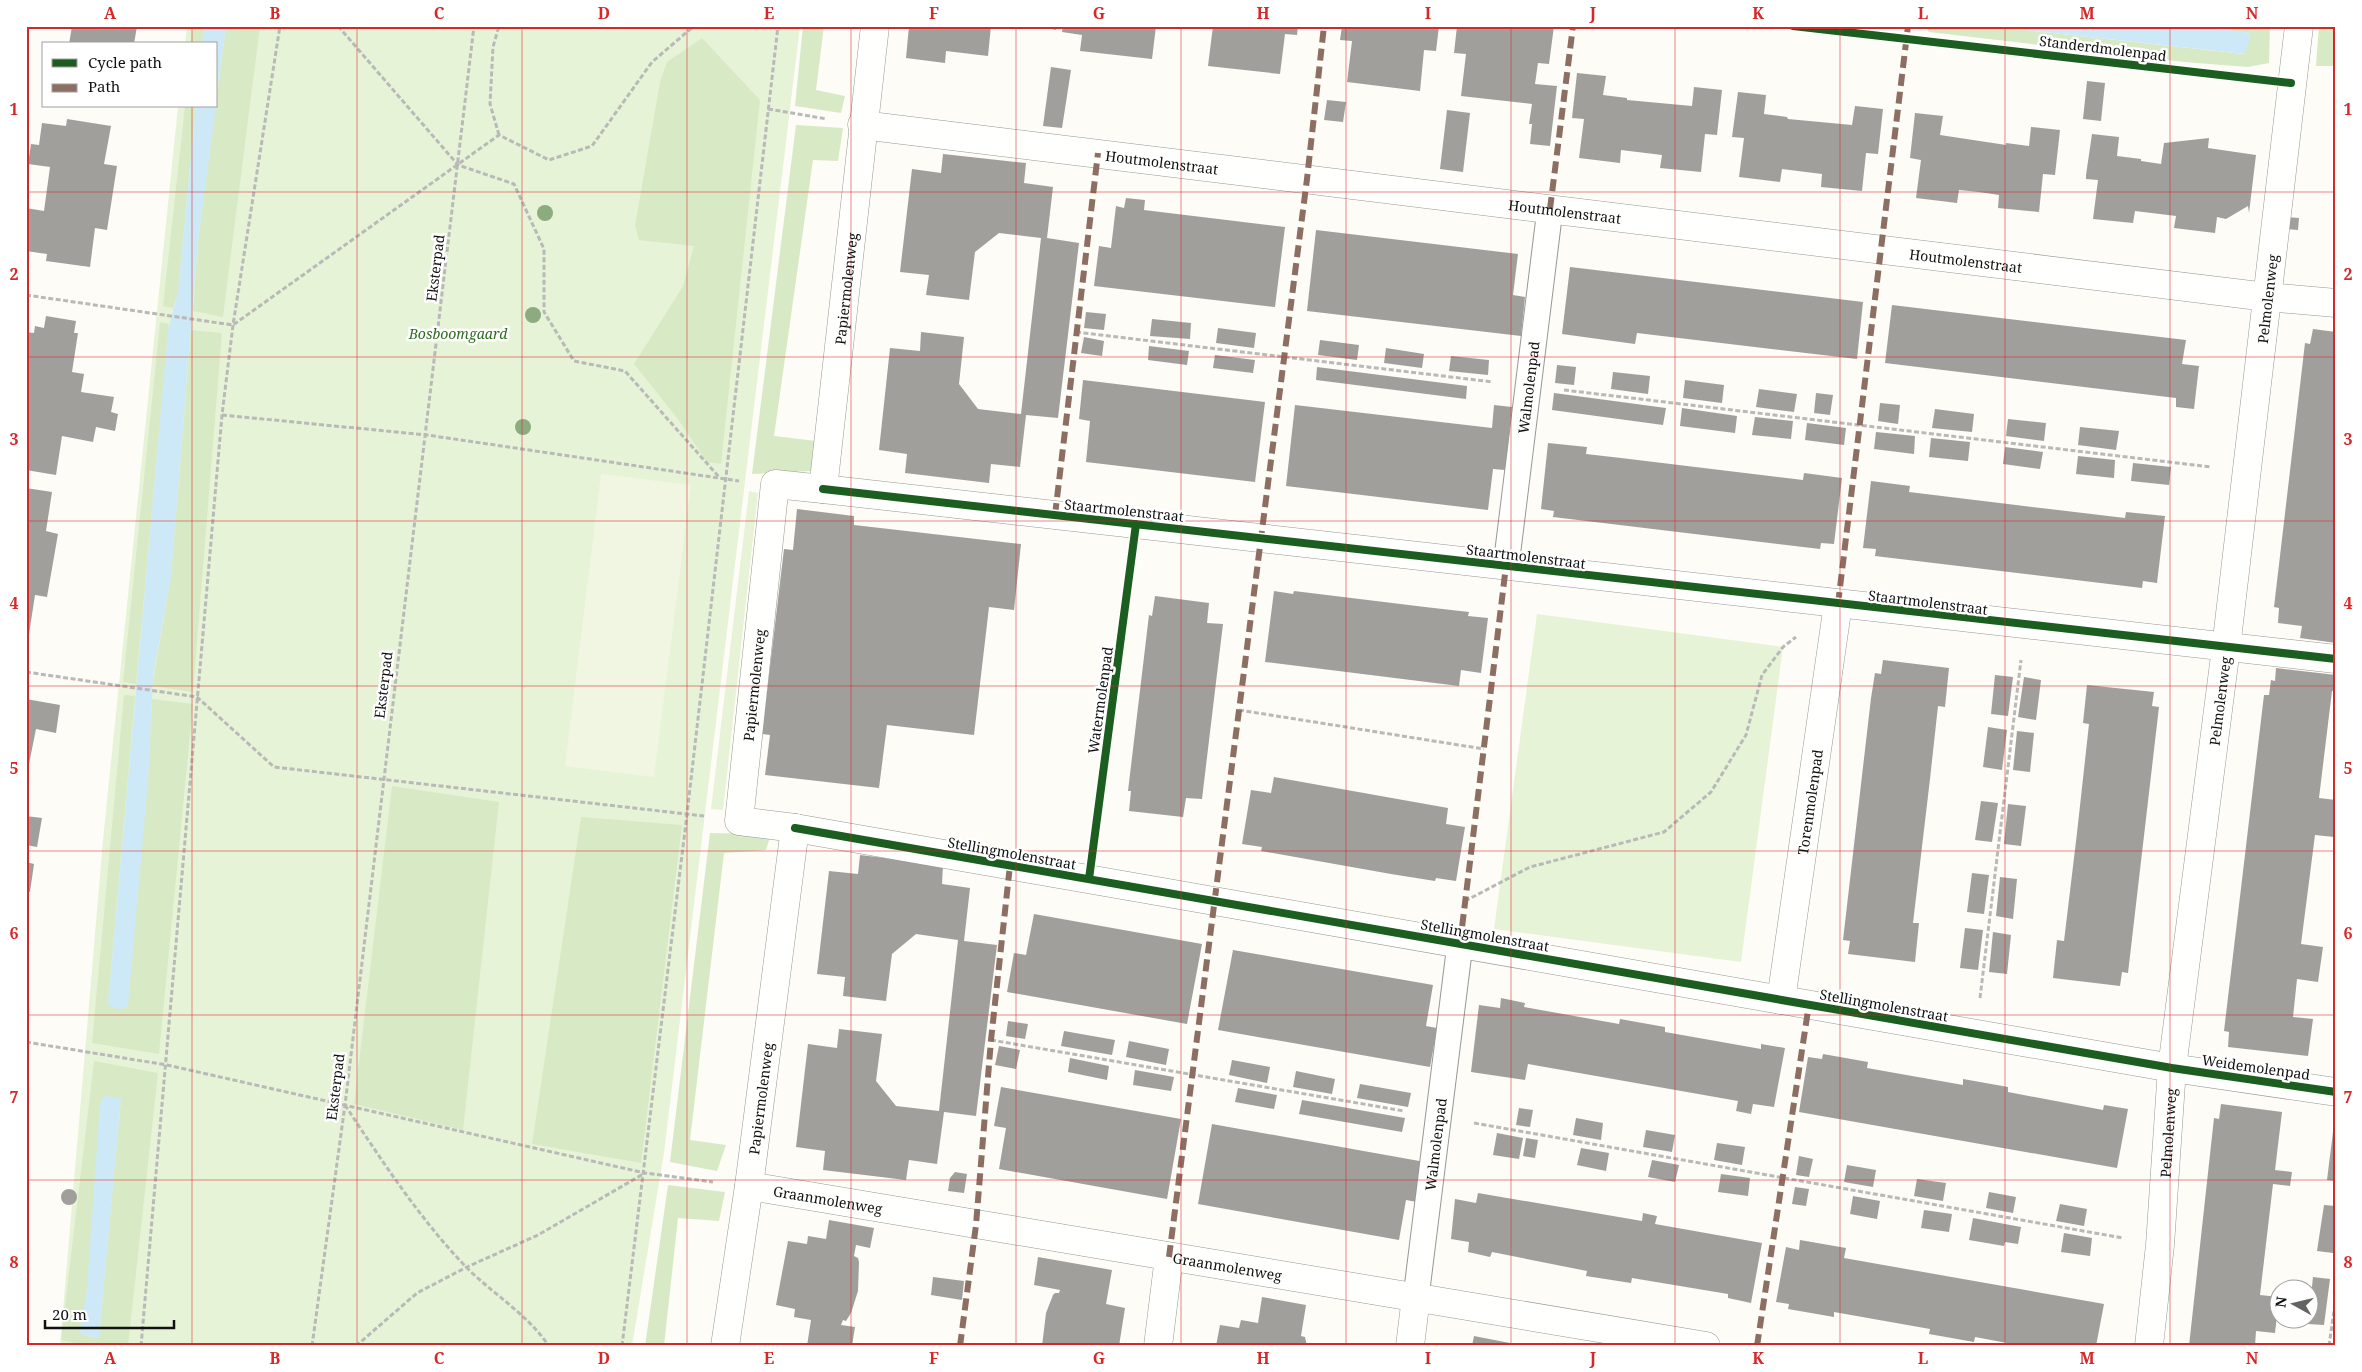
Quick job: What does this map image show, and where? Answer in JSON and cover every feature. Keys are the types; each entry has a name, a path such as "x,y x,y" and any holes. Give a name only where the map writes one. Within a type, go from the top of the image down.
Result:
{"street":[{"name":"Papiermolenweg","path":"823,488 862,125 875,26"},
{"name":"Pelmolenweg","path":"2149,1346 2160,1245 2172,1068 2226,648 2299,26"},
{"name":"Houtmolenstraat","path":"862,125 2267,297 2336,303"},
{"name":"Papiermolenweg","path":"739,821 775,484"},
{"path":"775,484 823,488"},
{"name":"Staartmolenstraat","path":"823,488 2336,659"},
{"name":"Torenmolenpad","path":"1781,1000 1838,604"},
{"path":"739,821 795,828"},
{"name":"Papiermolenweg","path":"725,1346 749,1186 795,828"},
{"name":"Stellingmolenstraat","path":"795,828 2172,1068"},
{"name":"Weidemolenpad","path":"2172,1068 2336,1092"},
{"name":"Graanmolenweg","path":"749,1186 1706,1346"},
{"path":"1158,1346 1169,1256"},
{"name":"Walmolenpad","path":"1410,1346 1416,1298"}],"lane":[{"name":"Walmolenpad","path":"1506,566 1550,209"},
{"name":"Walmolenpad","path":"1416,1298 1460,944"}],"path":[{"path":"141,1346 167,1065 222,415 233,325 280,26"},
{"path":"338,26 458,165 514,184 544,250 544,312 574,360 625,371 720,477"},
{"path":"499,26 493,47 490,104 499,136 549,160 592,146 652,62 694,26"},
{"path":"622,1346 645,1173 778,26"},
{"path":"768,109 862,125"},
{"path":"26,295 152,315 233,325 499,136"},
{"path":"1076,332 2246,471"},
{"path":"222,415 427,435 726,479 775,484"},
{"path":"1465,901 1530,867 1664,832 1711,792 1746,734 1762,675 1783,647 1838,604"},
{"path":"1976,1034 2025,625"},
{"path":"26,672 111,686 197,697 274,767 383,778 739,821"},
{"path":"1239,710 1484,749"},
{"path":"990,1040 2160,1245"},
{"path":"26,1042 167,1065 645,1173 749,1186"},
{"path":"345,1105 428,1223 467,1267 538,1330 549,1346"},
{"path":"356,1346 417,1294 467,1267 538,1235 645,1173"},
{"path":"2329,1346 2336,1298"}],"green space":[{"name":"Bosboomgaard","path":"187,26 800,26 664,1153 632,1346 60,1346 103,840 178,108 218,108 218,42 185,42"},
{"path":"193,26 204,26 202,42 191,42"},
{"path":"226,26 260,26 223,317 193,311 198,241 215,108 218,108 218,87"},
{"path":"803,26 824,26 816,90 845,96 841,113 795,106"},
{"path":"1925,26 1988,26 2244,54 2250,33 2197,26 2270,26 2269,63 2248,67 2184,62 1929,32"},
{"path":"2319,26 2336,26 2336,66 2316,66"},
{"path":"702,38 760,100 721,464 707,462 677,418 634,364 683,286 694,246 639,240 635,226 660,82 667,62"},
{"path":"185,108 196,108 178,292 173,308 163,306"},
{"path":"796,125 843,128 838,161 813,160 774,436 816,441 811,471 752,474"},
{"path":"160,322 169,324 136,684 123,682"},
{"path":"191,330 222,333 193,692 152,686 171,576"},
{"path":"601,474 691,485 654,777 565,766"},
{"path":"749,491 758,493 723,810 711,809"},
{"path":"1537,614 1783,647 1741,962 1494,929"},
{"path":"124,695 135,696 108,1005 148,781 152,699 193,704 159,1054 92,1043"},
{"path":"392,786 499,802 463,1130 354,1104"},
{"path":"581,817 682,825 641,1163 532,1144"},
{"path":"710,833 771,834 766,850 724,853 690,1140 726,1145 717,1171 670,1162"},
{"path":"94,1061 158,1073 128,1346 89,1346 61,1340","holes":["121,1099 99,1337 80,1334"]},
{"path":"668,1185 725,1192 719,1221 678,1218 664,1346 645,1346"}],"water":[{"path":"204,26 226,26 218,86 218,42 202,42"},
{"path":"1988,26 2197,26 2251,33 2245,54"},
{"path":"196,108 216,108 198,241 171,576 153,676 148,781 128,1006 121,1010 108,1005 168,330 178,292"},
{"path":"104,1096 121,1098 99,1338 80,1334 87,1288 100,1104"}],"building":[{"path":"72,26 137,26 134,42 69,42"},
{"path":"909,26 991,26 988,56 946,51 945,63 906,58"},
{"path":"1039,26 1056,26 1056,30"},
{"path":"1063,26 1156,26 1152,59 1080,51 1082,35 1062,32"},
{"path":"1213,26 1298,26 1297,35 1285,34 1280,74 1208,66"},
{"path":"1342,26 1439,26 1436,51 1424,50 1420,91 1347,82 1352,41 1340,40"},
{"path":"1457,26 1554,26 1549,64 1538,63 1535,84 1557,86 1550,146 1530,144 1532,124 1529,124 1532,104 1461,96 1466,54 1454,53"},
{"path":"1051,67 1071,70 1062,128 1043,126"},
{"path":"1577,73 1606,76 1603,95 1627,98 1627,100 1692,106 1694,87 1722,90 1717,135 1705,134 1701,172 1660,168 1662,155 1621,150 1620,163 1579,158 1584,119 1572,118"},
{"path":"2087,81 2105,83 2101,121 2083,119"},
{"path":"1738,92 1766,95 1764,114 1787,117 1788,119 1852,125 1855,106 1883,109 1878,154 1866,153 1862,191 1821,187 1822,174 1782,169 1780,182 1739,177 1744,138 1732,137"},
{"path":"1327,100 1346,102 1343,122 1324,120"},
{"path":"1447,110 1470,113 1463,172 1440,169"},
{"path":"1915,113 1943,116 1940,135 2006,145 2006,143 2029,146 2031,127 2060,130 2055,175 2043,174 2039,212 1998,208 1999,195 1979,192 1959,190 1957,203 1916,198 1921,160 1910,158"},
{"path":"67,119 111,126 104,164 117,166 107,230 95,228 90,267 46,261 47,254 26,251 26,208 44,211 50,167 28,164 31,144 39,145 42,123 66,126"},
{"path":"2092,134 2119,137 2117,156 2161,164 2164,143 2209,138 2208,148 2256,155 2249,213 2248,206 2226,219 2217,217 2215,233 2174,228 2176,216 2135,211 2133,223 2093,219 2098,180 2086,179"},
{"path":"943,154 1026,163 1024,183 1053,187 1047,238 1079,243 1058,418 1026,415 1020,467 991,464 989,483 905,473 907,454 879,450 890,348 920,351 921,332 964,337 959,384 978,409 1021,414 1041,238 999,233 975,252 969,300 926,295 929,275 900,272 912,169 941,173"},
{"path":"1126,198 1145,200 1144,210 1285,227 1275,307 1094,286 1099,246 1111,248 1116,206 1124,208"},
{"path":"2286,217 2299,218 2298,230 2285,229"},
{"path":"1316,230 1518,254 1513,295 1525,297 1521,336 1307,311"},
{"path":"1570,267 1863,302 1857,359 1637,333 1635,344 1562,334"},
{"path":"1892,305 2186,340 2182,364 2199,366 2194,409 2176,407 2176,398 1885,363"},
{"path":"1086,312 1106,314 1104,330 1084,328"},
{"path":"46,316 76,321 74,333 78,333 72,372 84,374 81,392 114,397 111,412 118,414 115,431 96,427 93,442 62,436 56,475 26,470 26,332 34,333 35,326 44,328"},
{"path":"1152,319 1191,323 1190,339 1150,336"},
{"path":"1218,328 1256,333 1254,348 1216,343"},
{"path":"2313,329 2336,332 2336,643 2300,638 2302,626 2278,623 2279,608 2274,607 2305,343 2310,344"},
{"path":"1084,337 1104,341 1102,356 1081,353"},
{"path":"1320,340 1359,345 1357,360 1318,355"},
{"path":"1149,346 1189,351 1187,365 1148,360"},
{"path":"1386,348 1424,354 1422,368 1384,363"},
{"path":"1215,355 1255,360 1253,373 1213,368"},
{"path":"1451,356 1489,360 1488,375 1449,371"},
{"path":"1557,365 1576,367 1574,385 1555,383"},
{"path":"1317,367 1467,386 1466,399 1316,380"},
{"path":"1613,372 1650,376 1648,394 1611,389"},
{"path":"1083,380 1265,402 1255,482 1086,462 1090,421 1079,419"},
{"path":"1685,380 1724,385 1722,403 1683,398"},
{"path":"1759,389 1797,394 1794,412 1756,407"},
{"path":"1554,393 1666,408 1663,425 1552,410"},
{"path":"1816,393 1833,395 1830,415 1814,413"},
{"path":"1880,403 1900,405 1898,424 1878,421"},
{"path":"1295,405 1492,428 1494,405 1512,407 1505,470 1493,469 1488,510 1286,486"},
{"path":"1682,408 1737,416 1735,433 1680,426"},
{"path":"1935,409 1974,414 1972,432 1932,428"},
{"path":"1755,417 1793,421 1791,439 1752,435"},
{"path":"2008,419 2046,423 2044,441 2006,436"},
{"path":"1807,423 1846,428 1844,445 1805,440"},
{"path":"2080,427 2119,431 2116,450 2078,445"},
{"path":"1876,432 1915,436 1914,454 1874,449"},
{"path":"1931,438 1970,442 1968,461 1929,457"},
{"path":"1548,443 1587,447 1586,454 1803,480 1804,473 1842,478 1834,544 1821,543 1820,549 1553,517 1554,511 1541,509"},
{"path":"2005,447 2043,452 2040,469 2003,464"},
{"path":"2078,456 2115,460 2114,478 2076,474"},
{"path":"2133,463 2171,467 2169,485 2131,481"},
{"path":"1871,481 1910,486 1909,492 2125,518 2126,512 2165,516 2157,583 2143,581 2142,588 1875,556 1876,549 1863,548"},
{"path":"26,488 52,492 46,531 58,534 47,597 35,595 29,634 26,634"},
{"path":"797,509 854,516 854,525 1021,544 1014,610 989,607 974,735 887,725 879,788 765,775 770,735 762,734 784,549 793,550"},
{"path":"1274,591 1293,594 1294,591 1469,612 1468,616 1488,618 1481,673 1461,670 1459,686 1265,662"},
{"path":"1155,596 1209,603 1207,623 1223,624 1202,799 1186,798 1183,817 1129,811 1131,791 1128,791 1149,615 1152,616"},
{"path":"1883,660 1949,668 1945,707 1938,706 1913,923 1919,923 1915,962 1848,954 1850,941 1843,940 1871,698 1875,673 1881,674"},
{"path":"2276,668 2336,675 2336,691 2332,691 2319,798 2336,800 2334,837 2315,835 2301,944 2323,947 2318,982 2297,979 2293,1017 2313,1019 2308,1056 2228,1047 2229,1032 2224,1031 2264,695 2269,695 2271,680 2275,681"},
{"path":"1995,675 2013,677 2008,716 1991,714"},
{"path":"2024,677 2041,680 2036,720 2018,717"},
{"path":"2087,685 2154,692 2152,706 2159,707 2128,973 2122,972 2120,986 2053,978 2057,940 2064,941 2077,833 2089,724 2083,723"},
{"path":"26,699 60,705 56,733 36,729 27,774"},
{"path":"1988,727 2007,730 2002,770 1983,767"},
{"path":"2017,731 2034,733 2030,772 2013,770"},
{"path":"1274,777 1448,808 1446,824 1465,827 1456,881 1436,878 1435,881 1391,874 1261,851 1262,847 1242,844 1251,790 1271,793"},
{"path":"1981,801 1998,803 1992,842 1975,840"},
{"path":"2008,804 2026,806 2021,846 2004,844"},
{"path":"26,816 42,818 37,847 26,845"},
{"path":"860,855 943,865 942,884 970,888 964,941 997,945 976,1116 944,1112 937,1164 909,1160 906,1180 823,1170 825,1151 796,1147 808,1044 837,1048 839,1029 882,1034 876,1081 896,1106 939,1111 958,940 916,934 892,954 886,1001 843,996 845,977 817,974 829,871 858,874"},
{"path":"26,862 34,864 30,892 26,891"},
{"path":"1972,873 1989,875 1984,914 1967,912"},
{"path":"2000,877 2017,879 2013,919 1996,916"},
{"path":"1034,914 1202,944 1187,1024 1007,992 1014,953 1026,955"},
{"path":"1965,928 1983,930 1978,970 1960,968"},
{"path":"1993,932 2011,935 2007,974 1989,972"},
{"path":"1233,950 1433,985 1426,1026 1437,1028 1430,1067 1218,1030"},
{"path":"1501,998 1525,1003 1524,1007 1619,1024 1620,1019 1665,1027 1665,1032 1761,1049 1761,1044 1785,1048 1774,1107 1753,1104 1751,1114 1736,1111 1738,1101 1528,1064 1525,1080 1471,1072 1479,1005 1500,1008"},
{"path":"1008,1021 1028,1024 1025,1039 1006,1036"},
{"path":"1064,1031 1115,1040 1112,1055 1061,1046"},
{"path":"1129,1041 1169,1049 1166,1065 1126,1057"},
{"path":"999,1046 1020,1050 1016,1069 995,1065"},
{"path":"1823,1054 1868,1062 1867,1068 1963,1085 1963,1079 2008,1087 2008,1092 2103,1110 2104,1105 2128,1109 2117,1168 1799,1112 1808,1057 1822,1059"},
{"path":"1070,1058 1109,1066 1107,1080 1068,1072"},
{"path":"1232,1060 1270,1067 1267,1083 1229,1075"},
{"path":"1135,1070 1174,1077 1171,1091 1133,1085"},
{"path":"1296,1071 1335,1079 1332,1094 1293,1087"},
{"path":"1360,1084 1411,1093 1408,1107 1357,1098"},
{"path":"1001,1087 1181,1119 1167,1199 999,1169 1006,1128 994,1126"},
{"path":"1238,1088 1277,1095 1274,1109 1235,1102"},
{"path":"1302,1100 1405,1118 1402,1132 1299,1114"},
{"path":"2221,1104 2282,1112 2275,1170 2292,1172 2290,1186 2273,1184 2260,1295 2270,1296 2270,1330 2275,1330 2275,1333 2256,1331 2255,1346 2189,1346 2214,1118 2219,1119"},
{"path":"1519,1108 1533,1110 1530,1127 1516,1125"},
{"path":"1576,1118 1603,1123 1601,1140 1573,1135"},
{"path":"1212,1124 1425,1162 1417,1202 1406,1200 1399,1240 1198,1204"},
{"path":"1646,1130 1675,1135 1672,1152 1643,1147"},
{"path":"2333,1132 2336,1133 2336,1181 2327,1180"},
{"path":"1497,1133 1523,1138 1519,1159 1493,1155"},
{"path":"1526,1138 1538,1140 1535,1158 1523,1156"},
{"path":"1717,1143 1745,1147 1742,1165 1714,1160"},
{"path":"1581,1148 1609,1153 1606,1171 1577,1165"},
{"path":"1799,1156 1813,1159 1809,1177 1796,1175"},
{"path":"1652,1160 1679,1165 1675,1182 1648,1177"},
{"path":"1847,1165 1876,1170 1873,1187 1844,1182"},
{"path":"955,1172 967,1174 964,1193 948,1191 950,1178"},
{"path":"1721,1174 1750,1178 1748,1196 1718,1192"},
{"path":"1917,1179 1946,1183 1943,1201 1914,1196"},
{"path":"1795,1187 1809,1189 1806,1206 1792,1204"},
{"path":"66,1189 72,1189 77,1194 75,1203 66,1205 61,1200 61,1194"},
{"path":"1989,1192 2016,1197 2013,1213 1986,1208"},
{"path":"1478,1193 1642,1221 1643,1213 1657,1216 1655,1224 1762,1243 1751,1303 1728,1298 1728,1294 1632,1278 1631,1283 1586,1276 1587,1271 1492,1252 1490,1257 1468,1252 1469,1242 1451,1239 1455,1199 1476,1203"},
{"path":"1853,1196 1880,1201 1877,1219 1850,1214"},
{"path":"2060,1204 2087,1209 2084,1226 2056,1221"},
{"path":"2324,1205 2336,1206 2333,1253 2317,1251"},
{"path":"1924,1210 1952,1214 1949,1232 1921,1228"},
{"path":"1973,1218 2021,1227 2018,1244 2005,1242 2004,1246 1969,1240"},
{"path":"829,1220 874,1228 870,1248 856,1245 854,1256 858,1258 859,1262 858,1291 851,1313 846,1321 843,1320 841,1325 855,1327 852,1346 807,1346 811,1320 794,1317 795,1309 776,1305 788,1241 807,1244 808,1236 826,1239"},
{"path":"2064,1233 2092,1238 2090,1256 2061,1252"},
{"path":"1800,1240 1846,1248 1844,1258 2104,1304 2096,1346 2023,1346 1975,1337 1974,1342 1929,1334 1930,1329 1834,1312 1834,1317 1788,1309 1789,1304 1776,1302 1786,1247 1799,1250"},
{"path":"1038,1257 1112,1270 1106,1304 1125,1308 1119,1346 1042,1346 1046,1313 1053,1295 1059,1293 1060,1290 1034,1285"},
{"path":"933,1277 964,1281 962,1300 931,1295"},
{"path":"2313,1277 2330,1279 2324,1325 2320,1325 2320,1280 2313,1280"},
{"path":"1262,1297 1306,1305 1301,1336 1305,1337 1307,1346 1216,1346 1220,1325 1239,1328 1241,1320 1258,1323"},
{"path":"1474,1336 1520,1345 1520,1346 1472,1346"}],"marked path":[{"path":"1169,1257 1307,179 1324,26"},
{"path":"1550,209 1573,26"},
{"path":"1838,604 1908,26"},
{"path":"1055,515 1098,153"},
{"path":"1460,944 1506,566"},
{"path":"960,1346 976,1225 991,1040 1010,865"},
{"path":"1757,1346 1809,1004"}],"cycle path":[{"name":"Standerdmolenpad","path":"1793,26 2291,83"},
{"path":"823,489 2336,659"},
{"name":"Watermolenpad","path":"1089,879 1136,524"},
{"path":"795,828 2172,1068 2336,1092"}]}
